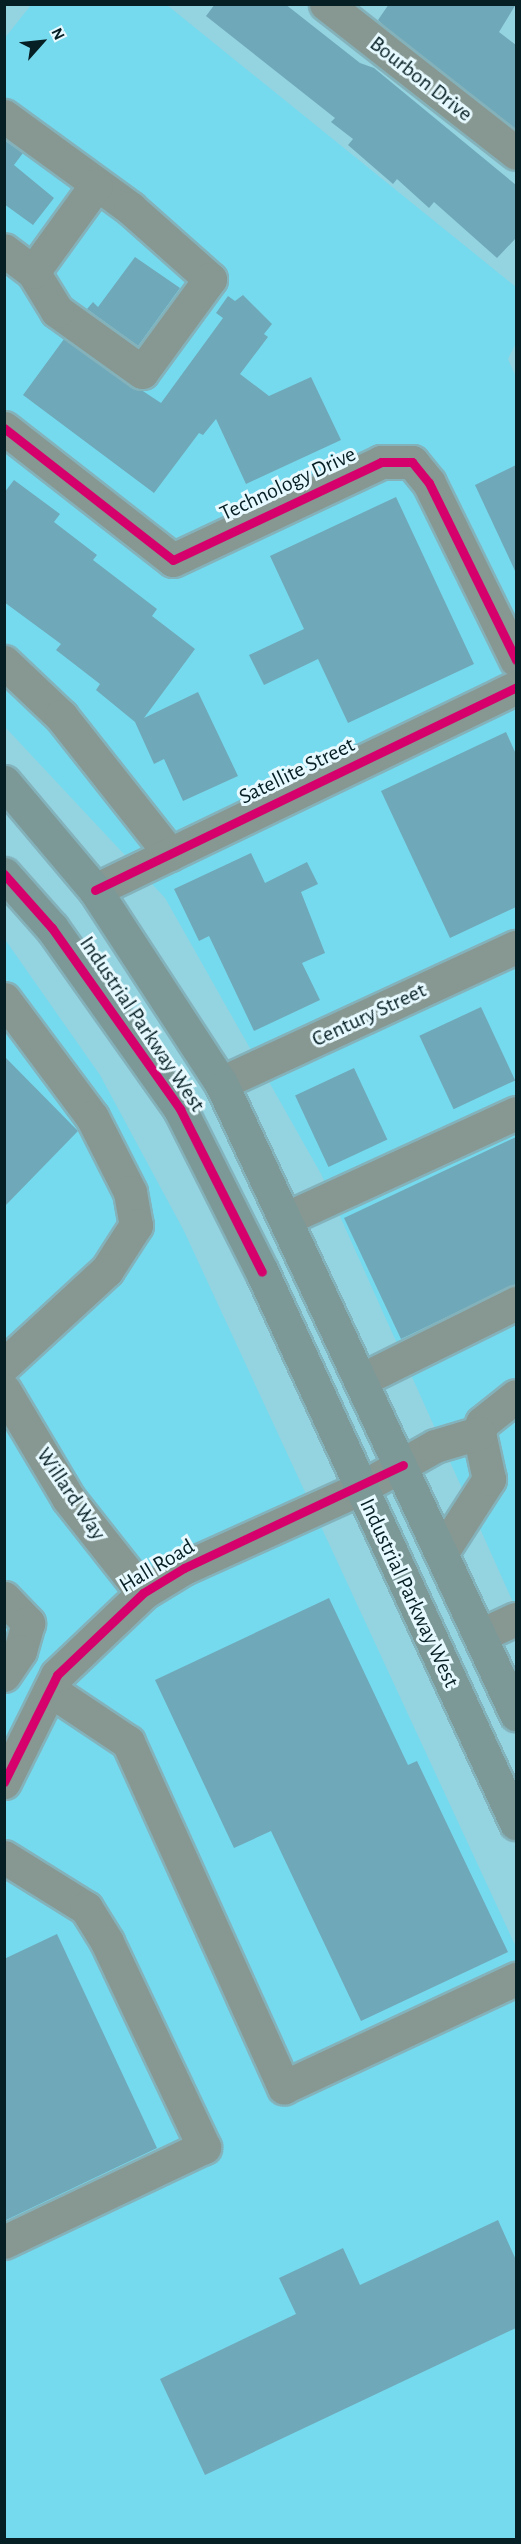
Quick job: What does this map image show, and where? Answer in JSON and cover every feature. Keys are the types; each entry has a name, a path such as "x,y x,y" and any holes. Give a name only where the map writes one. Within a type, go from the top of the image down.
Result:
{"main road":[{"name":"Industrial Parkway West","path":"4,782 94,890 221,1083 363,1379 480,1635 513,1698"},
{"name":"Industrial Parkway West","path":"4,874 52,928 180,1109 262,1272 359,1489 516,1823"}],"street":[{"name":"Bourbon Drive","path":"326,4 516,153"},
{"path":"4,116 130,208 210,279 142,372 57,311 33,272 4,250"},
{"path":"33,272 96,185"},
{"name":"Technology Drive","path":"6,431 173,560 381,462 412,462 429,483 516,660"},
{"path":"4,662 61,716 170,854"},
{"name":"Satellite Street","path":"94,890 516,687"},
{"name":"Century Street","path":"221,1083 516,947"},
{"path":"4,999 92,1117 130,1192 136,1225 107,1270 4,1365"},
{"path":"287,1218 516,1113"},
{"path":"363,1379 516,1303"},
{"name":"Willard Way","path":"4,1390 68,1498 143,1593"},
{"path":"442,1552 489,1479 479,1433 482,1423 516,1396"},
{"name":"Hall Road","path":"4,1782 57,1675 143,1593 184,1568 359,1489 435,1446 479,1433"},
{"path":"4,1598 28,1623 20,1651 4,1675"},
{"path":"480,1635 516,1619"},
{"path":"50,1690 128,1742 284,2087 516,1979"},
{"path":"4,1857 86,1908 107,1942 204,2147 4,2242"}],"shaded area":[{"path":"31,5 167,5 516,287 516,343 508,359 516,377 516,1609 321,1174 165,898 5,727 4,39"},
{"path":"4,938 100,1075 184,1231 516,1947 516,2539 5,2539"}],"building":[{"path":"215,4 285,4 360,63 374,68 516,185 516,238 497,258 434,202 429,208 397,179 393,184 348,145 353,139 331,122 335,118 206,16"},
{"path":"389,4 516,4 499,32 516,45 516,130 386,28 378,20"},
{"path":"4,140 23,153 14,165 54,198 33,225 4,204"},
{"path":"135,257 180,288 138,346 87,309 93,302 98,307"},
{"path":"243,295 272,324 264,334 268,337 240,374 269,396 311,377 341,440 246,484 216,419 203,435 199,433 154,493 23,395 64,339 161,403 223,318 216,313 228,296 235,301"},
{"path":"516,465 516,573 475,485"},
{"path":"14,480 60,514 54,522 97,555 93,560 157,609 152,616 195,649 144,718 198,692 238,776 183,801 164,759 154,764 135,722 96,690 100,684 56,650 61,644 4,602 4,493"},
{"path":"396,497 474,664 348,723 318,659 264,685 249,655 304,629 270,556"},
{"path":"506,732 516,754 516,907 450,938 381,791"},
{"path":"251,853 265,883 307,862 318,884 301,892 325,953 302,963 320,1000 254,1031 209,936 199,941 174,889"},
{"path":"481,1007 515,1080 454,1109 419,1036"},
{"path":"4,1056 78,1131 4,1207"},
{"path":"354,1068 387,1140 328,1167 295,1095"},
{"path":"516,1137 516,1284 401,1339 344,1218"},
{"path":"329,1598 408,1765 417,1761 508,1952 361,2021 271,1831 234,1848 155,1680"},
{"path":"57,1934 157,2148 4,2221 4,1959"},
{"path":"498,2220 516,2260 516,2328 205,2475 160,2379 296,2314 279,2278 343,2248 360,2285"}],"cycle path":[{"path":"4,428 173,560 381,462 412,462 429,483 516,660"},
{"path":"95,890 516,687"},
{"path":"4,874 52,928 180,1109 262,1272"},
{"path":"4,1782 57,1675 143,1593 184,1568 403,1465"}]}
